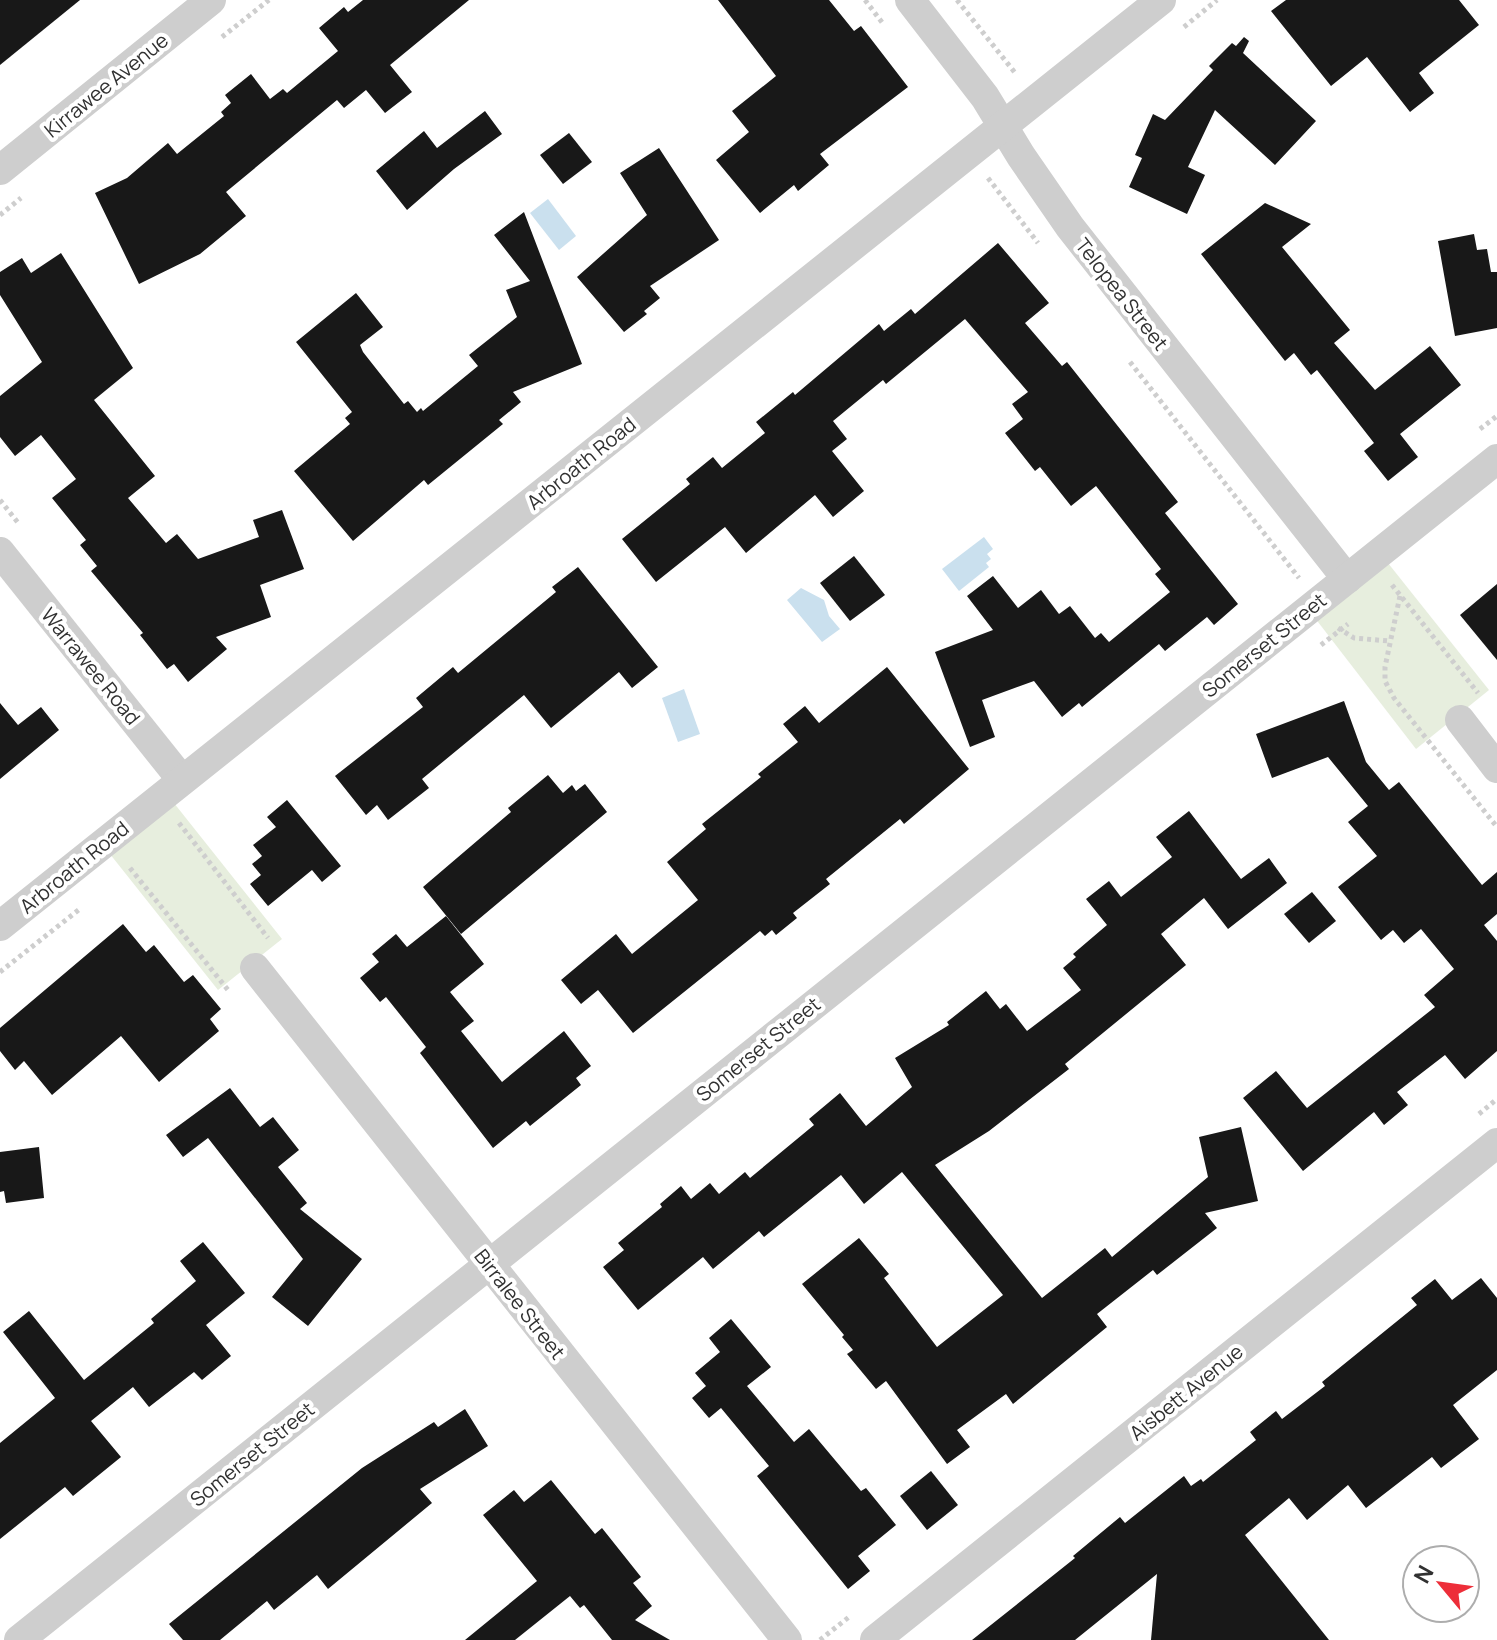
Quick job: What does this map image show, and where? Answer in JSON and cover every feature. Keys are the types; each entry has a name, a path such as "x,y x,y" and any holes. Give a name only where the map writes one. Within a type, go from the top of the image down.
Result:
{"street":[{"name":"Kirrawee Avenue","path":"0,170 211,0"},
{"name":"Telopea Street","path":"910,0 985,97 1070,227 1347,579"},
{"name":"Arbroath Road","path":"0,926 1161,0"},
{"name":"Somerset Street","path":"19,1640 1497,459"},
{"name":"Warrawee Road","path":"0,552 182,780"},
{"path":"1460,720 1497,768"},
{"name":"Birralee Street","path":"255,968 787,1640"},
{"name":"Aisbett Avenue","path":"875,1640 1497,1143"}],"path":[{"path":"957,0 1015,71 1020,83"},
{"path":"986,173 1047,255"},
{"path":"1124,354 1304,585"},
{"path":"1384,574 1487,705"},
{"path":"1400,596 1389,641 1385,681 1394,698 1497,827"},
{"path":"1335,624 1345,635 1354,638 1389,641"}],"green space":[{"path":"1380,553 1489,690 1416,749 1308,609"},
{"path":"166,793 282,939 218,990 102,844"}],"water":[{"path":"548,199 576,236 559,250 530,213"},
{"path":"984,537 993,549 987,554 991,559 986,563 989,567 959,591 942,569"},
{"path":"801,588 824,600 829,616 840,629 822,642 787,600"},
{"path":"684,689 700,734 678,742 662,698"}],"building":[{"path":"0,0 80,0 0,65"},
{"path":"363,0 469,0 390,65 412,92 385,113 366,90 344,108 337,100 226,192 246,216 200,254 139,284 95,193 127,178 168,143 177,154 224,116 221,112 231,103 225,95 251,74 270,99 283,89 287,93 338,51 319,28 344,7 348,12"},
{"path":"718,0 829,0 854,31 861,26 908,87 820,154 829,165 798,191 794,185 760,213 716,160 749,132 732,111 776,76"},
{"path":"1286,0 1459,0 1479,25 1419,73 1434,93 1410,112 1367,57 1331,86 1271,11"},
{"path":"1244,37 1249,41 1243,53 1316,121 1275,165 1215,110 1188,167 1205,175 1187,214 1129,187 1142,158 1135,155 1153,114 1165,120 1213,70 1209,66 1232,43 1236,46"},
{"path":"485,111 502,134 454,169 407,210 376,171 424,131 437,148"},
{"path":"569,133 592,162 563,184 540,155"},
{"path":"659,148 719,240 650,286 660,298 644,311 647,314 624,332 577,277 647,215 620,173"},
{"path":"1265,203 1311,224 1282,247 1350,330 1334,343 1375,390 1430,346 1461,385 1400,434 1418,457 1388,481 1364,451 1374,443 1317,370 1311,375 1294,353 1285,361 1201,254"},
{"path":"524,212 582,364 513,392 521,402 499,420 503,424 428,485 424,480 353,541 294,471 350,424 345,418 352,412 296,342 356,293 383,327 360,345 363,352 404,404 408,401 417,412 421,408 423,411 478,366 469,355 517,317 506,290 530,281 494,235"},
{"path":"1474,234 1477,250 1487,249 1491,272 1497,272 1497,328 1455,336 1438,241"},
{"path":"998,243 1049,303 1025,323 1062,366 1067,362 1178,502 1165,513 1238,604 1214,625 1207,617 1165,651 1159,644 1082,707 1079,703 1062,717 1034,681 982,700 995,737 970,747 935,652 993,630 967,596 993,576 1018,608 1041,590 1059,614 1070,606 1095,638 1101,633 1109,642 1170,592 1155,574 1161,569 1096,486 1071,506 1040,467 1035,471 1005,433 1023,419 1012,404 1028,392 965,319 886,384 883,380 833,421 847,439 832,451 864,491 833,517 815,495 746,553 725,527 656,582 622,539 690,484 686,479 713,457 722,468 765,433 756,422 793,392 795,395 879,324 884,331 911,309 915,314"},
{"path":"61,253 133,368 94,400 155,476 128,498 166,543 177,534 198,559 259,537 253,520 282,510 304,569 260,585 271,617 216,637 227,649 188,682 174,664 167,669 140,635 143,633 91,571 97,566 80,545 86,540 52,498 76,479 41,435 15,456 0,437 0,396 42,362 0,295 0,272 22,258 31,273"},
{"path":"854,556 885,595 850,621 820,583"},
{"path":"578,567 658,667 632,688 619,672 551,728 524,695 422,779 429,788 388,820 377,805 366,815 335,776 423,707 416,698 453,667 458,673 556,592 552,587"},
{"path":"1497,584 1497,660 1460,615"},
{"path":"887,667 969,769 904,824 900,819 826,879 830,884 793,913 797,918 776,935 772,930 765,936 760,931 633,1033 598,990 581,1004 561,980 616,934 632,954 698,900 667,862 706,829 702,824 761,777 758,774 798,742 783,724 805,706 819,723"},
{"path":"1344,701 1366,762 1389,790 1399,782 1482,885 1497,872 1497,914 1484,925 1497,941 1497,1051 1465,1079 1445,1055 1397,1092 1408,1105 1384,1125 1374,1112 1303,1171 1243,1098 1276,1071 1307,1108 1435,1007 1424,995 1454,969 1421,929 1404,943 1393,930 1381,940 1338,887 1377,856 1348,822 1368,806 1328,757 1272,778 1256,734"},
{"path":"0,703 18,725 41,707 59,730 0,779"},
{"path":"548,775 563,793 572,785 576,791 585,784 607,812 461,934 423,887 511,812 508,808"},
{"path":"287,800 341,866 322,882 312,870 268,906 250,884 261,875 252,864 262,856 253,845 276,827 267,817"},
{"path":"1189,811 1241,879 1269,858 1287,883 1228,929 1204,898 1161,934 1186,965 1065,1064 1069,1069 989,1131 935,1165 1042,1298 1105,1248 1112,1257 1208,1177 1199,1137 1241,1127 1258,1201 1205,1213 1217,1228 1157,1275 1153,1270 1097,1314 1107,1327 1013,1404 1006,1394 957,1430 970,1447 947,1464 886,1381 876,1389 847,1354 853,1350 842,1337 844,1335 802,1284 859,1238 889,1274 884,1278 937,1347 1003,1295 902,1172 864,1204 841,1175 764,1237 759,1231 713,1269 703,1257 638,1310 603,1267 624,1250 618,1243 662,1207 660,1204 681,1186 691,1199 710,1183 719,1194 745,1172 750,1178 814,1125 809,1119 840,1093 866,1126 912,1087 895,1058 949,1025 947,1022 986,991 1000,1009 1006,1004 1027,1031 1081,990 1063,968 1076,957 1073,954 1107,925 1086,899 1109,881 1121,897 1172,857 1156,837"},
{"path":"1312,892 1336,921 1309,943 1284,914"},
{"path":"446,916 484,964 450,992 474,1021 461,1031 502,1082 564,1031 591,1066 576,1078 581,1085 530,1126 526,1121 493,1148 420,1053 426,1047 386,997 380,1002 360,978 379,962 372,954 396,934 407,947"},
{"path":"123,924 146,952 154,945 184,982 193,975 221,1009 210,1019 219,1031 159,1082 121,1036 52,1095 24,1061 15,1070 0,1051 0,1028"},
{"path":"230,1088 260,1127 273,1117 299,1150 278,1167 307,1203 300,1209 362,1259 308,1326 272,1297 303,1259 208,1138 183,1157 166,1135"},
{"path":"39,1147 44,1198 6,1203 4,1191 0,1192 0,1152"},
{"path":"203,1242 245,1293 206,1325 231,1356 202,1380 194,1372 149,1407 133,1387 91,1421 121,1457 73,1496 65,1487 0,1539 0,1443 55,1398 3,1332 29,1311 84,1380 154,1323 151,1319 196,1281 180,1261"},
{"path":"1481,1278 1497,1298 1497,1370 1453,1405 1479,1439 1441,1468 1432,1457 1366,1508 1348,1485 1307,1520 1289,1498 1245,1535 1329,1640 1151,1640 1157,1574 1075,1640 972,1640 1075,1558 1073,1556 1120,1517 1125,1523 1184,1476 1191,1486 1201,1479 1203,1482 1256,1440 1250,1432 1276,1411 1282,1419 1325,1386 1322,1382 1417,1305 1411,1298 1435,1279 1452,1300"},
{"path":"731,1319 771,1367 747,1386 794,1442 809,1429 861,1491 866,1488 896,1525 858,1556 870,1571 848,1589 757,1476 769,1466 721,1408 709,1418 692,1398 706,1386 695,1373 720,1352 709,1338"},
{"path":"465,1409 488,1446 420,1489 432,1503 328,1589 317,1575 274,1610 267,1601 220,1640 183,1640 169,1624 362,1468 434,1422 438,1427"},
{"path":"931,1471 958,1505 927,1530 900,1496"},
{"path":"551,1480 595,1534 602,1528 641,1577 633,1583 652,1606 635,1620 670,1640 612,1640 584,1605 580,1608 570,1596 515,1640 465,1640 537,1581 483,1515 514,1490 524,1502"}]}
